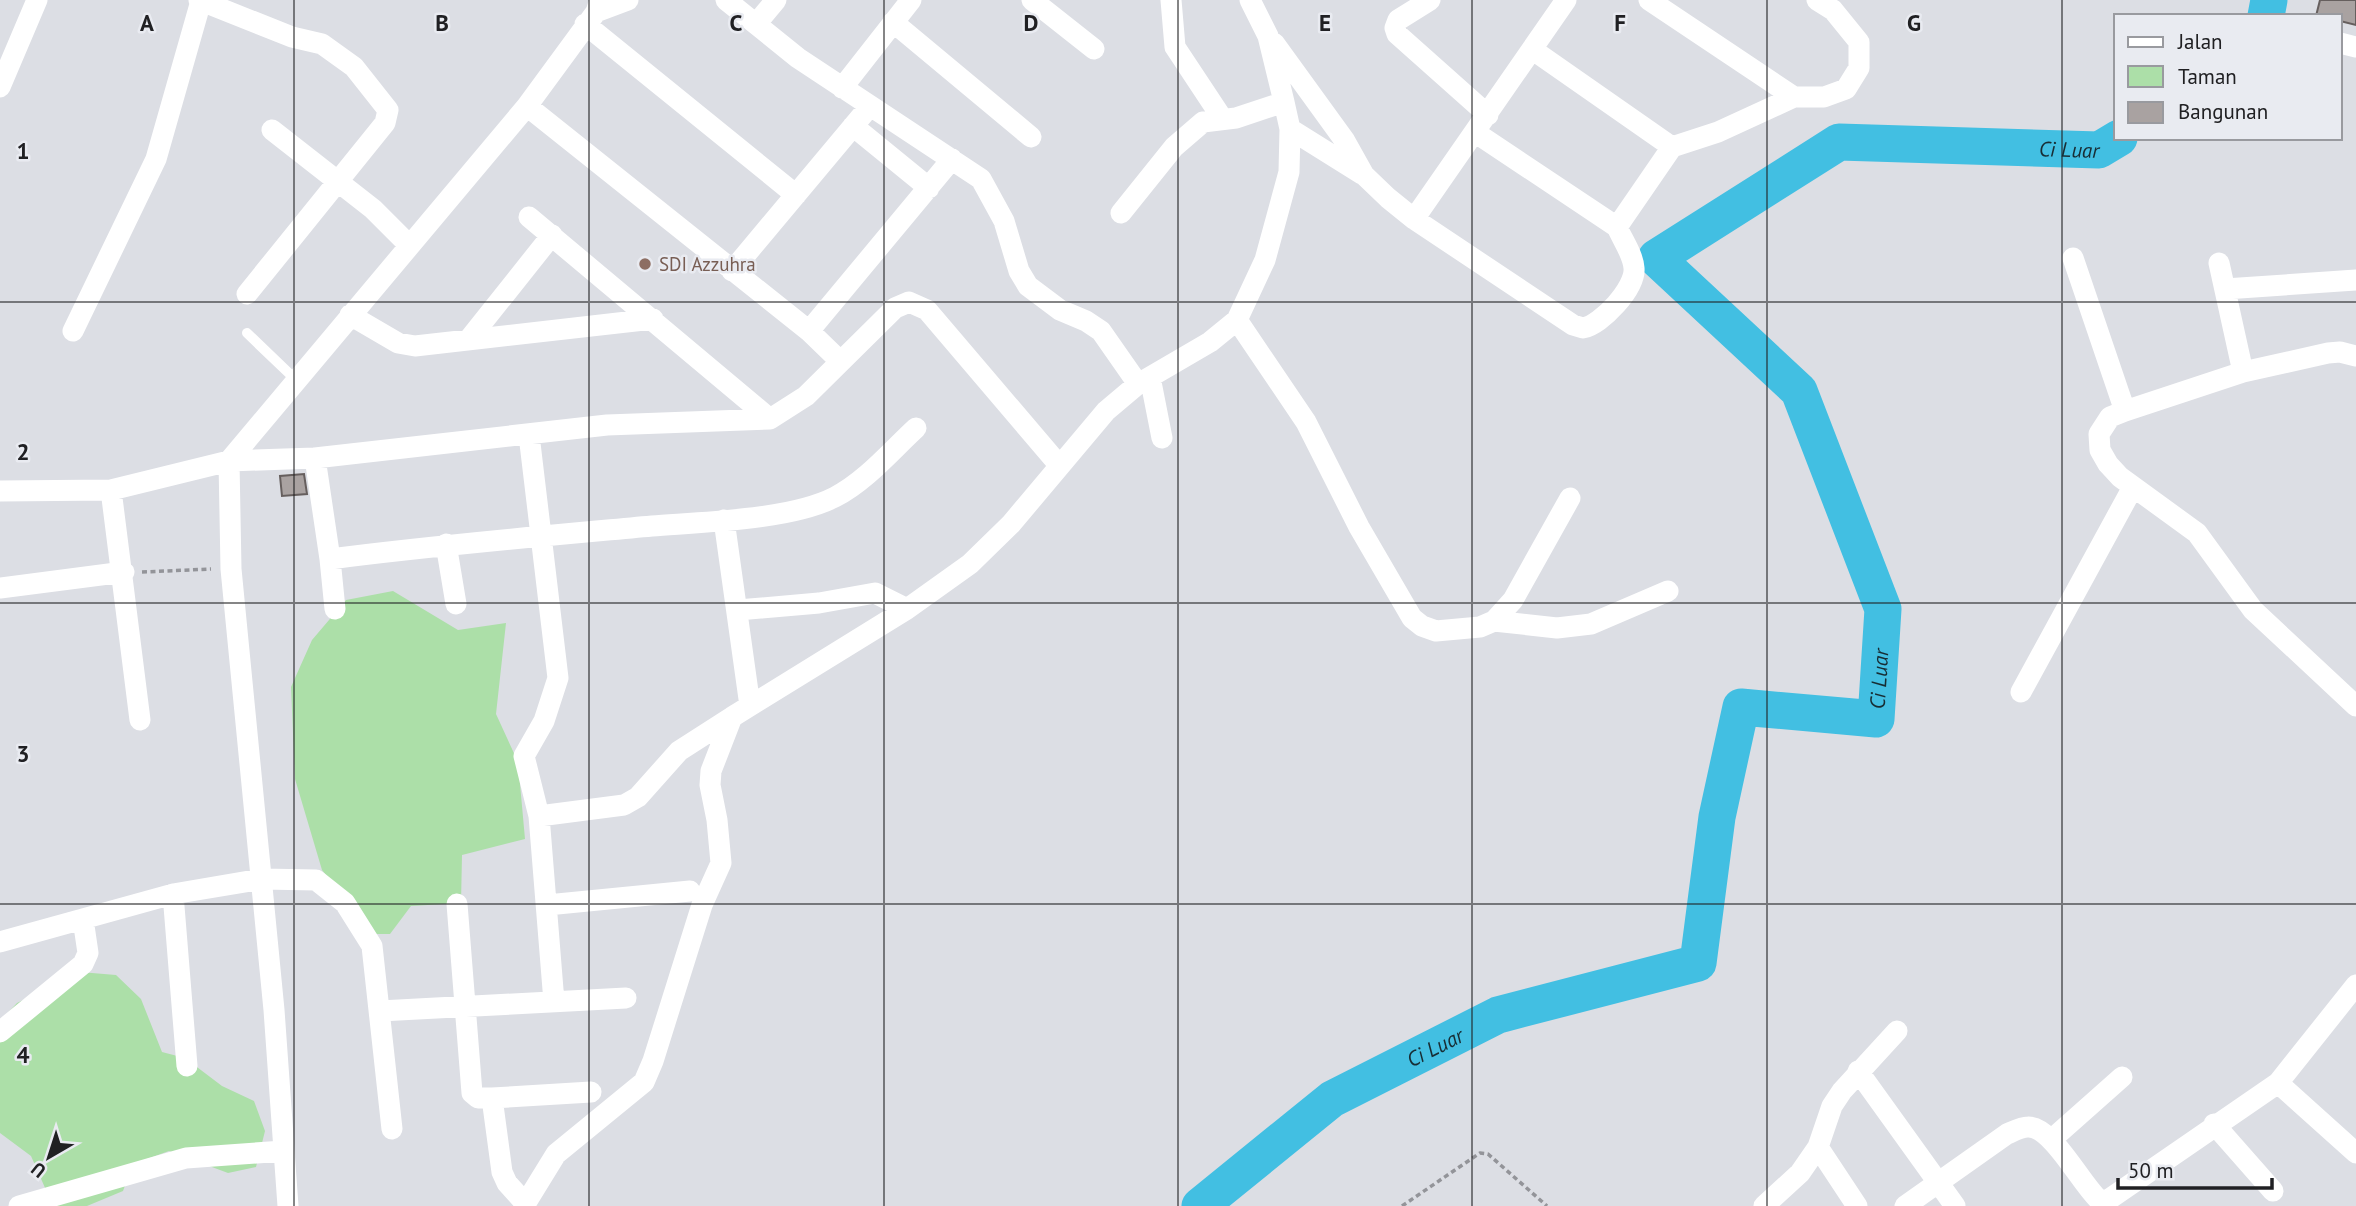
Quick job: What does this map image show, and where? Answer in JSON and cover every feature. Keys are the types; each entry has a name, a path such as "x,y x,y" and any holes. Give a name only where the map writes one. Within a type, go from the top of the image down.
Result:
{"street":[{"path":"0,87 37,0"},
{"path":"74,331 156,159 200,0 292,37 322,44 354,67 388,110 385,123 247,295"},
{"path":"288,1206 262,879 231,569 229,461 295,379 527,106 594,12 628,0"},
{"path":"714,0 981,179 992,194 1004,221 1019,271 1028,286 1060,310 1101,331 1144,381 1162,438"},
{"path":"726,0 747,22"},
{"path":"747,22 776,0"},
{"path":"842,88 911,0"},
{"path":"1032,0 1094,50"},
{"path":"1171,0 1175,47 1222,118"},
{"path":"1250,0 1268,36 1345,141 1364,175"},
{"path":"1430,0 1398,20 1395,29 1397,34 1488,115"},
{"path":"1413,219 1476,133 1566,0"},
{"path":"1648,0 1794,97"},
{"path":"1617,227 1672,147 1718,132 1794,97 1836,94 1846,89 1859,68 1858,42 1833,10 1816,0"},
{"path":"594,12 796,195"},
{"path":"893,22 1031,137"},
{"path":"539,816 624,805 638,797 679,751 907,609 989,548 1106,411 1144,381 1210,342 1237,320 1265,260 1289,172 1290,130 1268,36"},
{"path":"1533,50 1672,147"},
{"path":"1121,213 1190,131 1209,119 1236,118 1284,102"},
{"path":"527,106 808,331 840,361"},
{"path":"733,271 870,106"},
{"path":"853,126 929,188"},
{"path":"272,130 373,209 409,245"},
{"path":"1290,130 1364,175 1413,219 1573,325 1583,328 1603,320 1633,278 1634,263 1617,227 1476,133"},
{"path":"808,331 953,159"},
{"path":"530,217 771,419"},
{"path":"470,338 552,235"},
{"path":"2073,258 2124,411"},
{"path":"2219,264 2244,372"},
{"path":"2225,289 2356,279"},
{"path":"0,491 111,490 229,461 315,458 607,425 771,419 806,396 895,309 909,302 927,310 1059,465"},
{"path":"350,314 398,342 415,346 653,319"},
{"path":"1237,320 1306,422 1359,527 1412,618 1422,626 1436,631 1480,627 1494,621 1513,600 1570,498"},
{"path":"2356,356 2328,353 2244,372 2124,411 2103,424 2099,434 2100,450 2108,464 2133,487 2197,533 2253,610 2356,706"},
{"path":"330,559 446,544 724,520 799,508 834,498 854,485 916,428"},
{"path":"529,435 558,678 544,721 524,756 539,816 554,1002"},
{"path":"315,458 335,609"},
{"path":"2021,692 2133,487"},
{"path":"111,490 124,572 140,720"},
{"path":"492,1098 502,1172 507,1183 525,1204 556,1154 644,1082 653,1061 702,905 721,863 710,785 712,771 741,711 738,610 724,520"},
{"path":"446,544 456,604"},
{"path":"0,588 124,572"},
{"path":"1494,621 1557,628 1591,624 1668,591"},
{"path":"738,610 819,603 875,593 907,609"},
{"path":"0,942 173,894 262,879 316,880 345,903 372,946 392,1129"},
{"path":"547,905 690,891"},
{"path":"173,894 187,1066"},
{"path":"457,904 470,1089 478,1098 591,1092"},
{"path":"0,1032 83,964 88,953 83,919"},
{"path":"1905,1206 2007,1133 2026,1127 2038,1128 2051,1140 2090,1191 2099,1200 2108,1200 2163,1165 2214,1124 2253,1102 2278,1083 2356,985"},
{"path":"380,1011 626,998"},
{"path":"1767,1205 1800,1173 1818,1147 1832,1106 1858,1071 1897,1031"},
{"path":"1858,1071 1955,1206"},
{"path":"2051,1140 2122,1077"},
{"path":"2278,1083 2356,1153"},
{"path":"2214,1124 2273,1191"},
{"path":"1818,1147 1857,1206"},
{"path":"19,1206 186,1158 284,1151"}],"lane":[{"path":"247,332 295,379"}],"path":[{"path":"124,572 231,569"},
{"path":"1402,1206 1480,1153 1488,1154 1547,1206"}],"green space":[{"path":"393,591 458,630 506,623 496,714 518,762 525,839 462,855 461,903 411,906 390,934 372,934 322,870 295,779 291,687 312,640 346,600"},
{"path":"80,972 116,975 141,999 162,1052 185,1058 222,1086 254,1101 265,1131 256,1167 228,1173 169,1151 133,1164 123,1191 87,1206 53,1206 31,1156 0,1133 0,1021 17,1003"}],"building":[{"path":"2320,0 2356,0 2356,25 2342,22 2342,14 2316,14"},
{"path":"304,474 307,494 282,496 280,476"}],"waterway":[{"name":"Ci Luar","path":"2266,14 2269,0"},
{"name":"Ci Luar","path":"1200,1206 1332,1099 1498,1015 1698,963 1717,817 1741,707 1876,719 1883,609 1799,391 1656,258 1839,142 2099,150 2116,140"}],"place":[{"name":"SDI Azzuhra","path":"645,264"}]}
